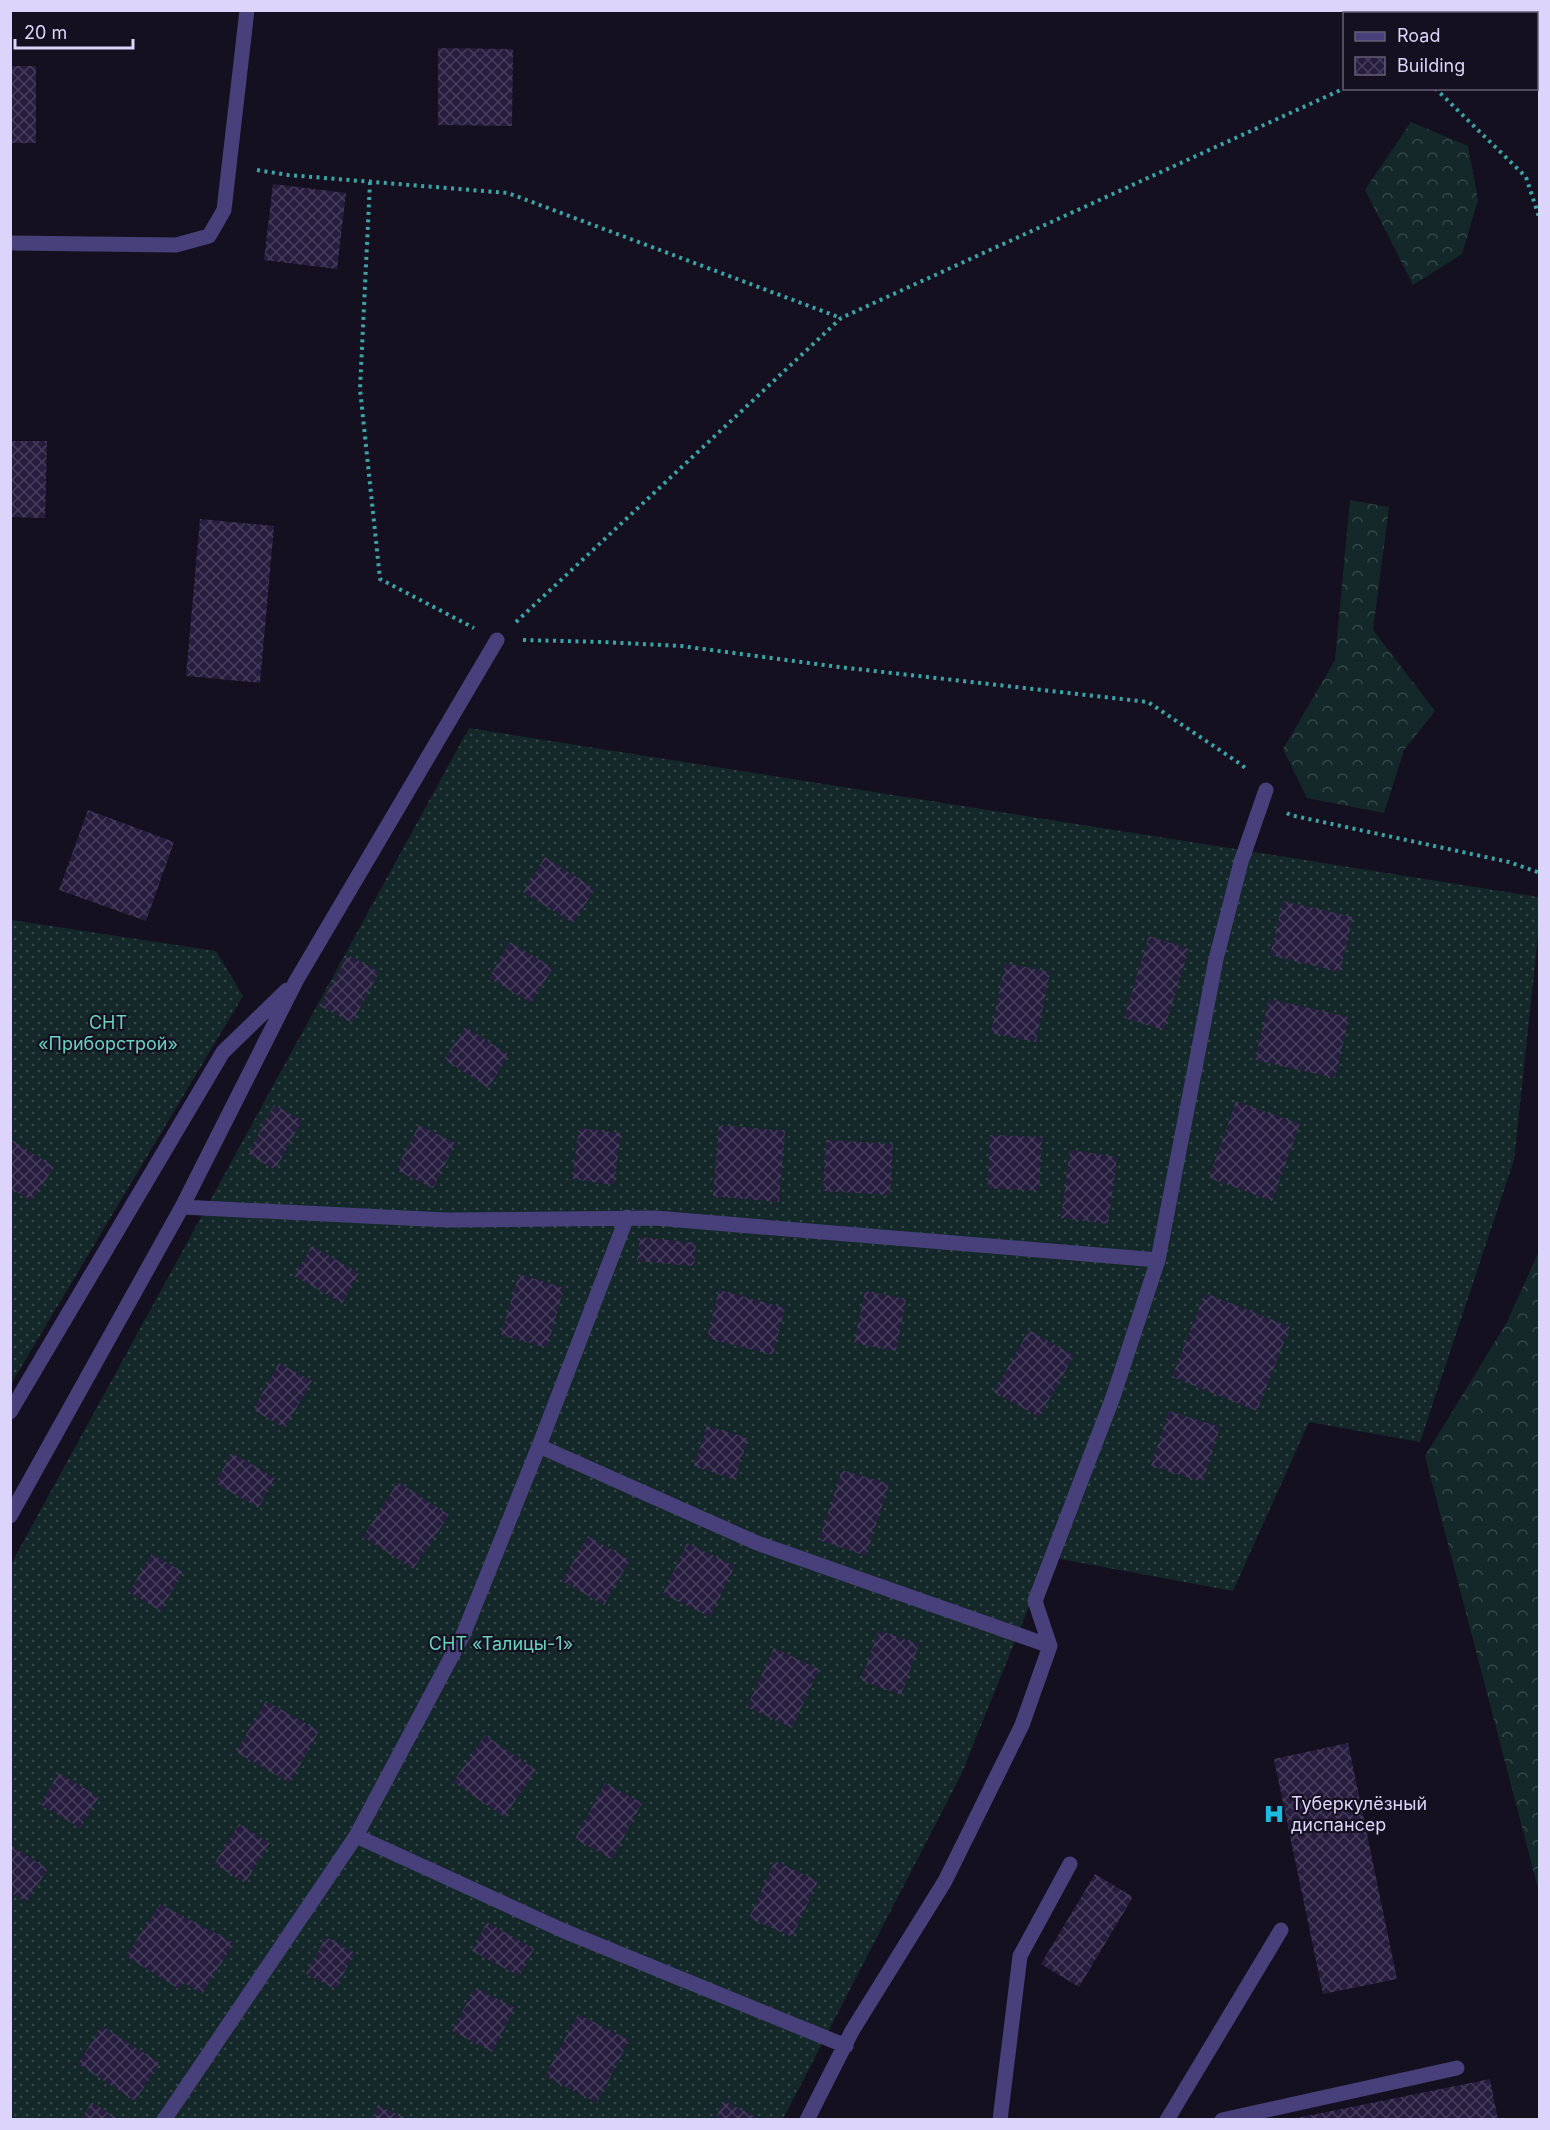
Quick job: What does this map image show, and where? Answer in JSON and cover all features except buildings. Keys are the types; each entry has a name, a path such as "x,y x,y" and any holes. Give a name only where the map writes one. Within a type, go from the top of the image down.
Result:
{"street":[{"path":"10,243 176,245 209,236 224,210 247,10"},
{"path":"10,1516 182,1207 296,981 497,640"},
{"path":"807,2120 852,2031 945,1881 1022,1725 1050,1646 1035,1601 1113,1397 1158,1260 1216,959 1241,862 1266,789"},
{"path":"10,1412 223,1052 296,981"},
{"path":"182,1207 446,1220 627,1217 1158,1260"},
{"path":"164,2120 356,1836 463,1635 627,1217"},
{"path":"539,1446 758,1543 1050,1646"},
{"path":"356,1836 564,1931 846,2046"},
{"path":"1000,2120 1020,1956 1070,1864"},
{"path":"1167,2120 1281,1930"},
{"path":"1222,2120 1457,2068"}],"path":[{"path":"497,640 842,318 1343,89"},
{"path":"1437,90 1526,177 1539,220"},
{"path":"228,166 288,175 508,193 842,318"},
{"path":"370,182 360,389 380,579 497,640 681,646 828,666 1148,702 1242,765 1290,816 1509,862 1539,873"}],"green space":[{"path":"1455,10 1539,11 1539,37 1538,12 1454,12"},
{"path":"1411,122 1468,146 1478,200 1462,254 1413,285 1365,190"},
{"path":"1350,500 1389,507 1373,630 1435,711 1404,750 1384,813 1307,798 1283,749 1335,660"},
{"name":"СНТ «Талицы-1»","path":"469,728 1539,897 1539,927 1514,1160 1420,1442 1309,1422 1233,1591 1049,1557 961,1775 783,2119 11,2120 11,1564"},
{"name":"СНТ «Приборстрой»","path":"11,920 216,951 243,996 11,1384"},
{"path":"1539,1251 1539,1892 1425,1456 1507,1322"}],"place":[{"name":"Туберкулёзный диспансер","path":"1274,1814"}]}
